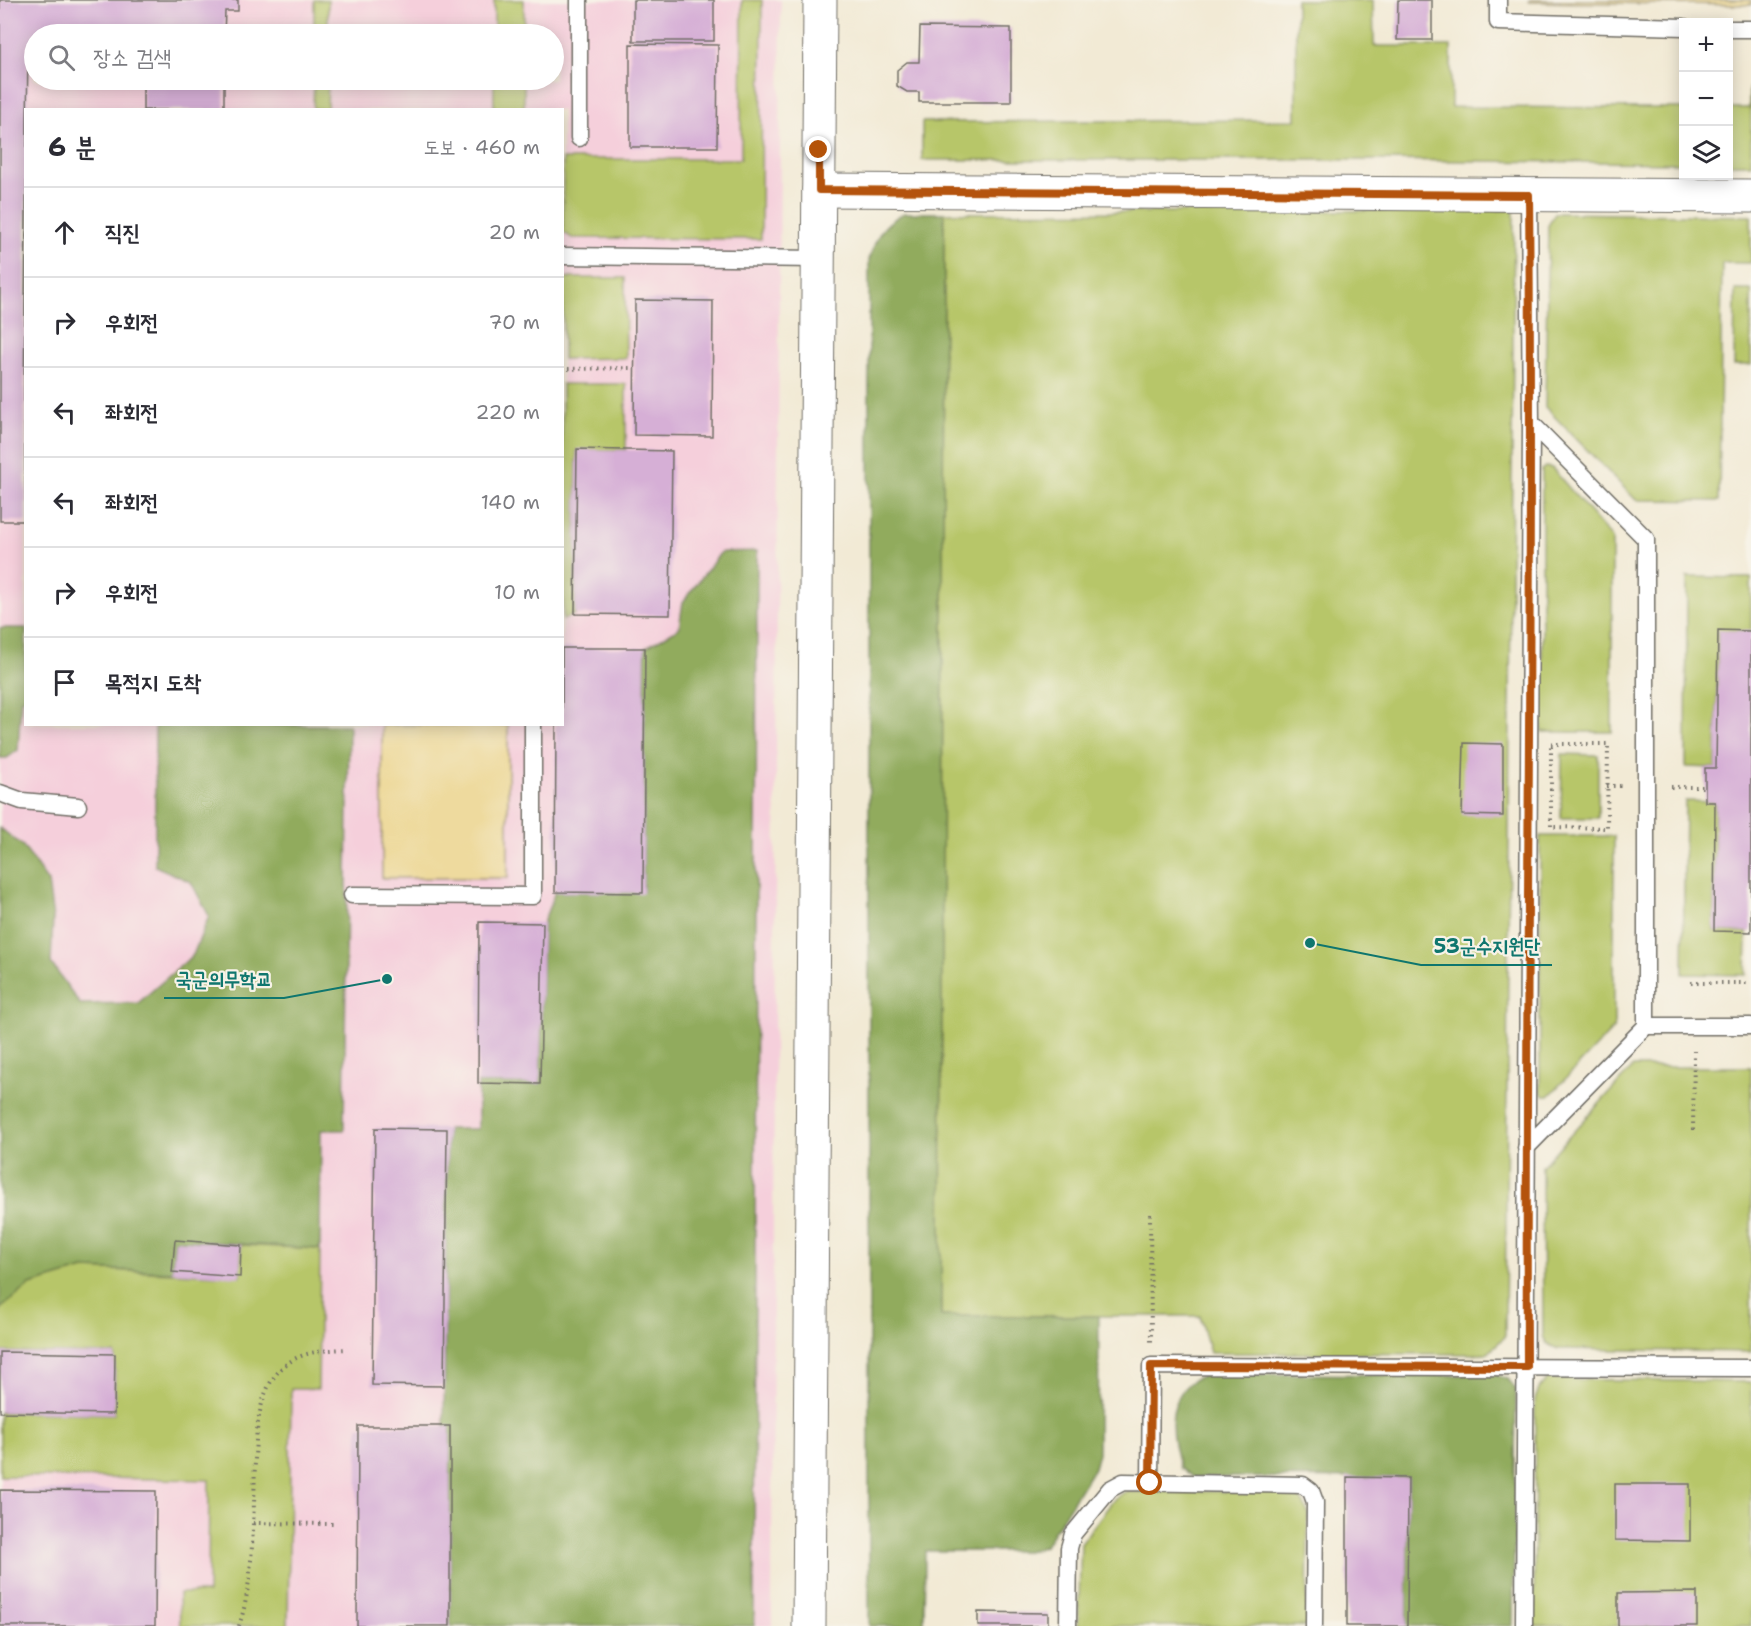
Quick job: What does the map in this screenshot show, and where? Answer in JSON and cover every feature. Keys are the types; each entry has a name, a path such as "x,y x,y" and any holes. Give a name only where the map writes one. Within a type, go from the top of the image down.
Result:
{"street":[{"path":"809,1626 820,0"},
{"path":"819,190 1751,196"}],"lane":[{"path":"579,0 579,138"},
{"path":"1498,0 1498,22 1679,27"},
{"path":"1733,29 1751,29"},
{"path":"1524,1626 1531,423 1529,195"},
{"path":"564,256 818,258"},
{"path":"1526,1148 1646,1026 1646,539 1531,423"},
{"path":"352,895 533,896 533,726"},
{"path":"0,793 22,801 78,806"},
{"path":"1646,1026 1751,1026"},
{"path":"1150,1483 1151,1366 1751,1368"},
{"path":"1068,1626 1069,1548 1073,1534 1110,1489 1123,1482 1303,1485 1311,1491 1315,1502 1314,1626"}],"path":[{"path":"564,369 634,369"},
{"path":"1551,744 1608,744 1607,828 1551,827 1551,744"},
{"path":"1692,983 1751,983"},
{"path":"1693,1130 1694,1026"},
{"path":"1150,1214 1151,1366"},
{"path":"239,1626 247,1592 260,1415 265,1394 282,1368 294,1359 327,1350 348,1349"},
{"path":"253,1523 335,1524"}],"shaded area":[{"path":"0,0 781,0 772,1626 0,1626"}],"green space":[{"path":"314,0 328,0 328,24 314,24"},
{"path":"494,0 524,0 524,24 494,24"},
{"path":"742,0 762,0 761,239 572,238 564,233 564,159 741,159"},
{"path":"1296,0 1373,0 1374,46 1451,46 1451,107 1679,108 1679,163 922,160 922,122 1296,120"},
{"path":"1749,88 1751,88 1751,164 1733,164 1733,108 1749,108"},
{"path":"314,90 328,90 327,108 313,108"},
{"path":"494,90 524,90 524,108 494,108"},
{"path":"1514,210 1505,1337 1486,1354 1210,1353 1200,1316 941,1316 944,213"},
{"path":"904,213 944,213 941,1316 1099,1316 1098,1453 1094,1468 1045,1546 1032,1551 925,1551 924,1626 869,1626 869,260 880,232"},
{"path":"1555,213 1751,216 1751,263 1722,263 1719,501 1636,500 1545,407 1548,226"},
{"path":"564,278 625,278 626,358 564,359"},
{"path":"1735,290 1751,290 1751,365 1734,365"},
{"path":"564,384 626,384 626,450 577,450 575,614 564,620"},
{"path":"1545,467 1552,468 1612,538 1612,732 1542,732 1542,470"},
{"path":"757,551 754,1626 450,1626 450,1427 444,1426 447,1129 478,1129 478,1083 540,1084 543,923 555,892 643,892 645,648 679,628 683,602 721,552"},
{"path":"1687,577 1751,578 1751,631 1718,631 1716,768 1686,767"},
{"path":"0,628 24,628 24,699 21,699 18,750 7,758 0,758"},
{"path":"155,726 349,726 344,1130 321,1130 320,1249 175,1240 172,1272 84,1269 30,1285 0,1309 0,828 23,846 48,882 53,918 51,963 80,1004 138,1003 193,955 209,916 191,882 155,866"},
{"path":"1562,754 1598,755 1598,818 1561,818"},
{"path":"1685,801 1715,802 1714,931 1747,932 1746,975 1683,974"},
{"path":"1540,836 1614,836 1614,1028 1549,1096 1543,1096 1540,1090"},
{"path":"1633,1067 1751,1067 1751,1352 1558,1349 1547,1344 1543,1336 1542,1166"},
{"path":"241,1245 320,1249 318,1389 291,1389 288,1626 180,1626 179,1593 208,1593 209,1480 0,1476 0,1412 114,1414 115,1354 0,1352 0,1309 30,1285 84,1269 240,1276"},
{"path":"1211,1374 1496,1375 1508,1379 1516,1389 1513,1626 1407,1626 1408,1478 1193,1477 1180,1468 1174,1445 1172,1421 1177,1399 1193,1380"},
{"path":"1547,1379 1751,1382 1751,1626 1534,1626 1535,1399 1540,1387"},
{"path":"1287,1491 1300,1499 1308,1513 1307,1626 1078,1626 1081,1543 1115,1498 1125,1492"}],"sand":[{"path":"1529,0 1751,0 1751,5 1529,2"},
{"path":"382,726 508,726 508,878 382,878"}],"building":[{"path":"0,0 238,0 238,11 225,11 224,24 24,24 24,90 27,90 27,108 24,108 24,521 0,521"},
{"path":"633,0 714,0 714,41 633,41"},
{"path":"1398,0 1432,0 1432,40 1397,40"},
{"path":"920,27 1011,28 1011,102 919,102 919,92 907,92 897,86 897,70 907,62 919,62"},
{"path":"630,44 718,45 717,147 630,147"},
{"path":"143,90 224,90 224,108 143,108"},
{"path":"635,300 713,301 712,436 634,435"},
{"path":"577,449 672,451 670,615 575,614"},
{"path":"1718,630 1751,631 1751,932 1714,931 1715,802 1705,802 1705,768 1716,768"},
{"path":"564,648 645,648 643,893 555,892 556,726 564,726"},
{"path":"1464,743 1503,744 1503,816 1462,815"},
{"path":"479,922 543,923 540,1084 478,1083"},
{"path":"375,1128 447,1129 444,1386 372,1385"},
{"path":"175,1240 241,1245 240,1277 172,1272"},
{"path":"0,1352 115,1354 114,1414 0,1412"},
{"path":"358,1426 450,1426 450,1626 357,1626"},
{"path":"1347,1477 1408,1478 1407,1626 1347,1626"},
{"path":"1615,1484 1690,1484 1690,1541 1615,1540"},
{"path":"0,1490 156,1491 155,1626 0,1626"},
{"path":"1697,1592 1697,1626 1618,1626 1618,1593"},
{"path":"978,1612 1048,1613 1048,1626 978,1626"}],"place":[{"name":"53군수지원단","path":"1310,943"},
{"name":"국군의무학교","path":"387,979"}],"route":[{"path":"819,150 819,190 1529,195 1531,423 1526,1148 1527,1367 1151,1366 1150,1483"}]}
